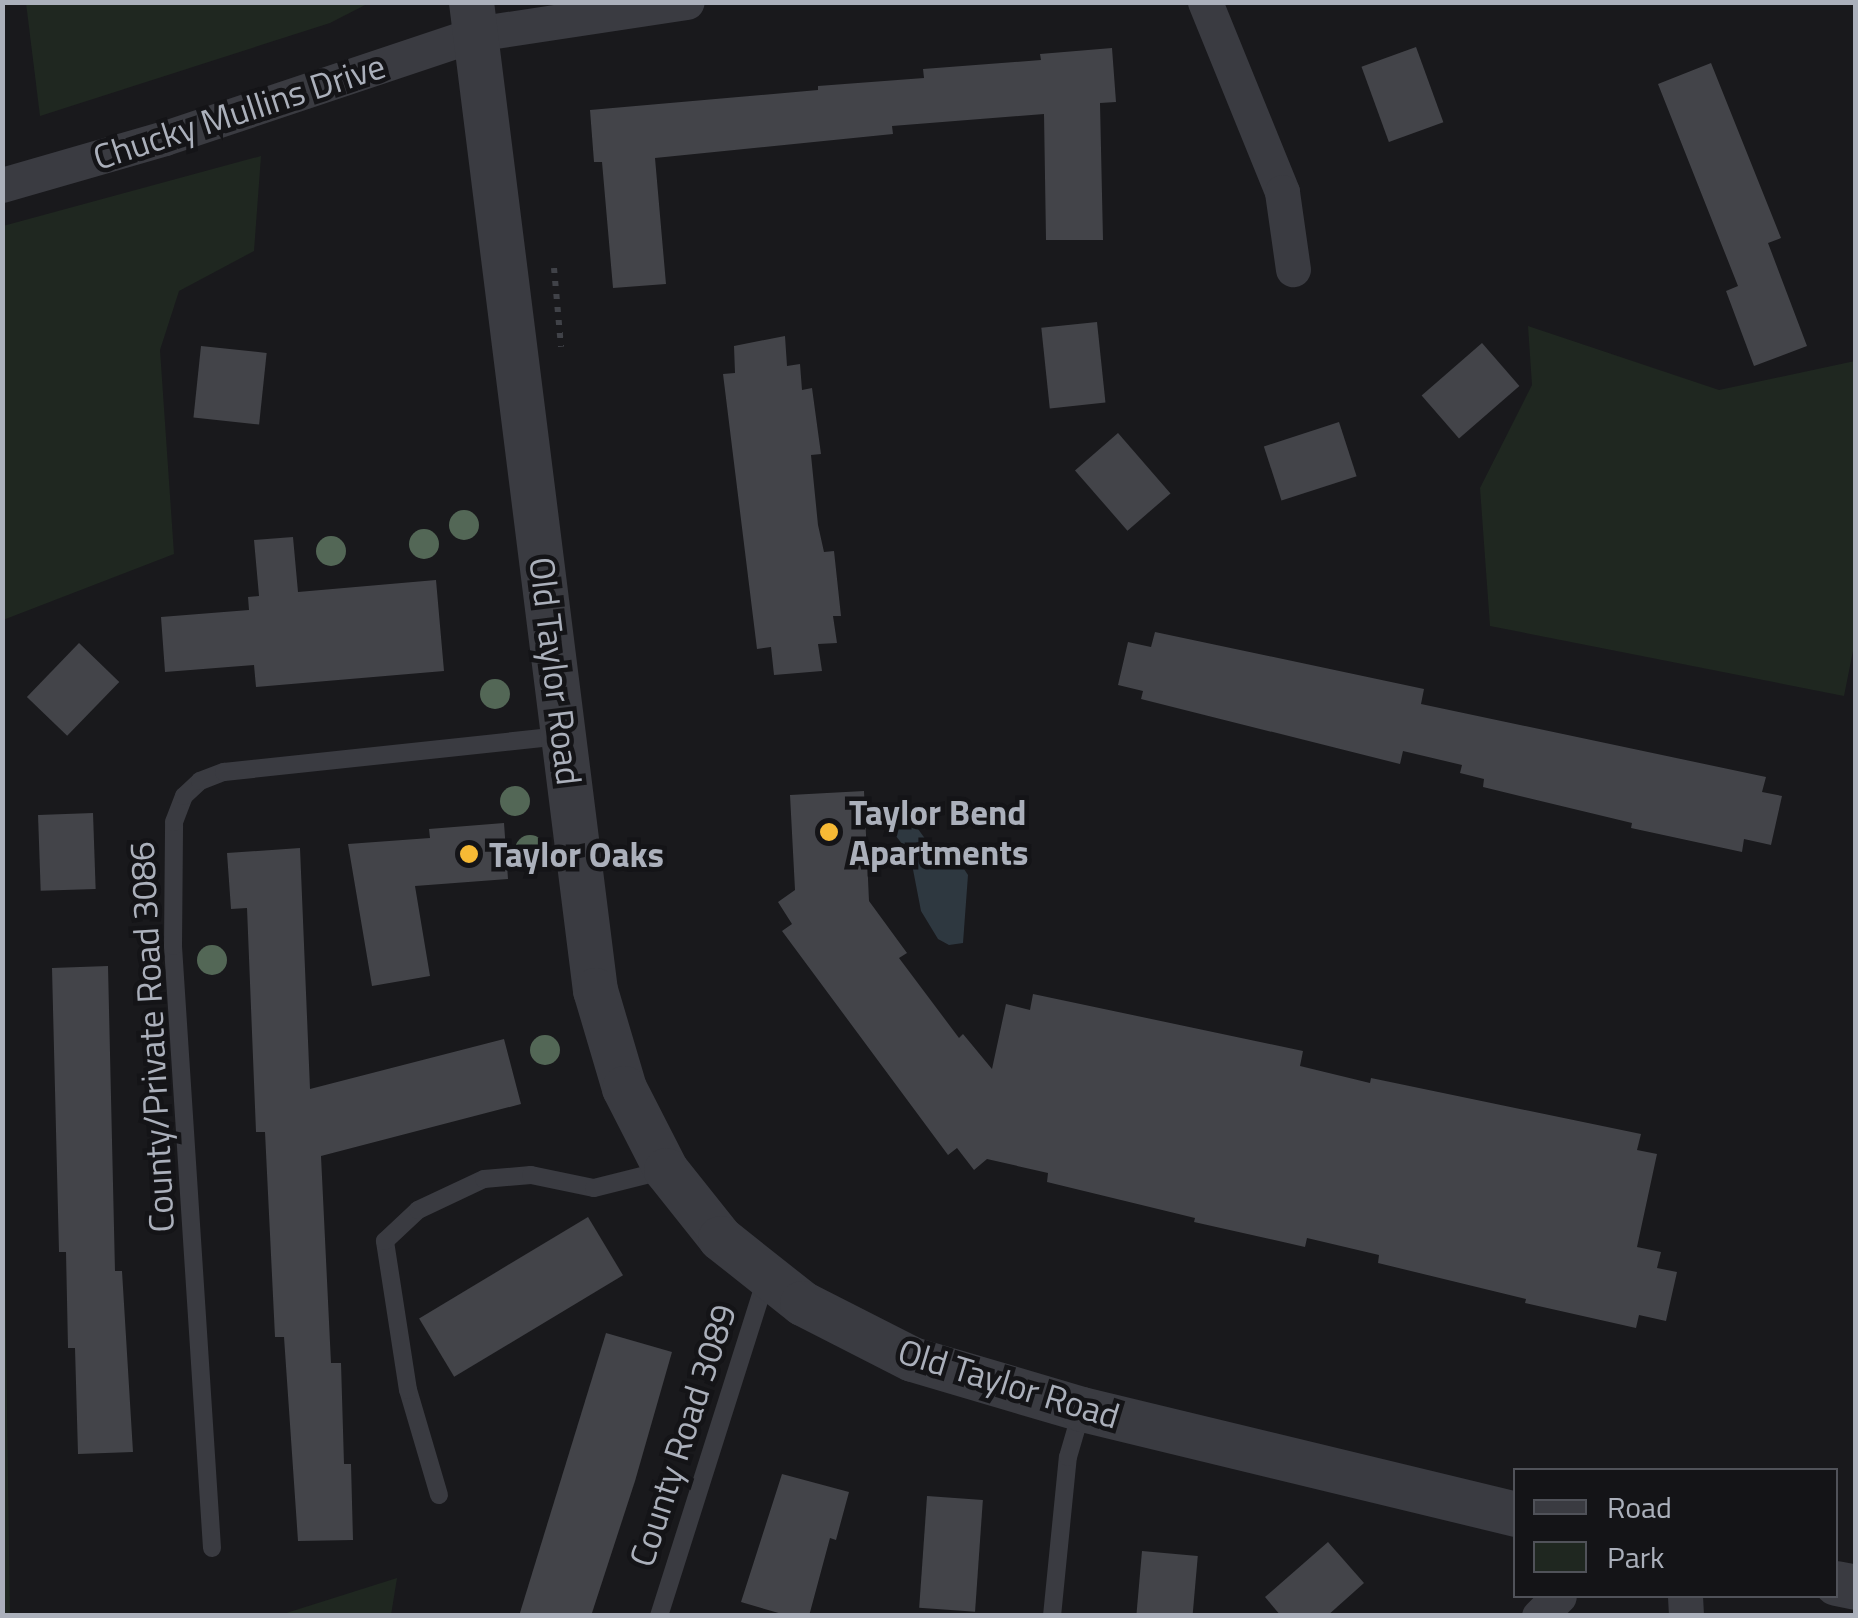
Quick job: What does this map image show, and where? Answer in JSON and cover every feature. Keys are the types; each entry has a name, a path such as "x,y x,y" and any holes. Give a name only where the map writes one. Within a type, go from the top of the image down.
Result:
{"street":[{"name":"Chucky Mullins Drive","path":"2,186 165,138 473,18 688,2"},
{"path":"1205,2 1282,192 1293,269"},
{"name":"Old Taylor Road","path":"473,18 595,990 624,1088 666,1170 720,1238 802,1302 912,1359 1082,1409 1513,1513"},
{"path":"1539,1616 1558,1598"}],"lane":[{"name":"County/Private Road 3086","path":"212,1548 173,946 174,822 184,796 200,781 224,772 565,736"},
{"path":"439,1495 408,1390 385,1241 418,1210 484,1179 532,1175 594,1188 666,1170"},
{"name":"County Road 3089","path":"659,1616 767,1275"},
{"path":"1052,1616 1068,1457 1082,1409"}],"path":[{"path":"554,268 561,348"}],"green space":[{"path":"26,2 369,3 330,23 40,116"},
{"path":"261,156 254,251 179,291 160,350 174,554 3,620 3,226"},
{"path":"1528,326 1719,390 1855,361 1856,636 1844,696 1490,626 1480,488 1532,385"},
{"path":"3,1133 10,1615 10,1616 2,1615"},
{"path":"397,1578 391,1615 280,1615"}],"shaded area":[{"path":"897,815 908,815 931,847 958,860 968,875 963,943 949,945 938,939 921,911 910,854 892,831"}],"building":[{"path":"1416,47 1443,122 1389,142 1361,67"},
{"path":"1112,48 1116,102 1100,103 1103,240 1046,240 1044,114 892,126 893,134 655,158 666,284 613,288 602,162 594,162 590,110 924,78 923,69 1041,60 1040,54"},
{"path":"1711,63 1781,238 1768,243 1807,346 1754,366 1726,291 1738,286 1658,84"},
{"path":"1097,322 1105,403 1050,408 1041,328"},
{"path":"785,336 787,366 800,364 802,390 812,388 821,454 811,455 818,525 824,552 834,551 841,616 833,616 837,643 818,644 822,671 774,675 771,647 757,649 723,374 735,373 734,346"},
{"path":"1482,343 1519,386 1459,439 1422,395"},
{"path":"201,346 267,353 259,425 193,418"},
{"path":"1339,422 1357,476 1281,501 1264,446"},
{"path":"1118,433 1170,493 1127,531 1075,470"},
{"path":"293,537 298,592 436,580 444,671 256,687 254,665 165,672 161,617 249,610 248,597 259,596 254,540"},
{"path":"1155,632 1424,689 1421,704 1766,777 1762,792 1782,796 1771,845 1744,839 1742,852 1631,828 1632,823 1483,787 1484,779 1460,773 1462,765 1403,751 1400,764 1141,699 1143,691 1118,685 1128,642 1151,647"},
{"path":"79,643 119,682 67,736 27,697"},
{"path":"864,791 869,901 907,953 899,958 959,1038 963,1034 992,1069 1006,1004 1030,1010 1033,994 1303,1051 1300,1066 1370,1083 1371,1078 1641,1134 1637,1150 1657,1154 1637,1247 1661,1252 1657,1268 1677,1272 1666,1321 1639,1315 1636,1328 1525,1303 1526,1299 1378,1263 1379,1255 1307,1238 1305,1247 1194,1222 1195,1218 1047,1182 1048,1173 987,1159 974,1170 957,1148 948,1155 782,931 792,924 778,902 795,890 790,795"},
{"path":"93,813 96,889 41,891 38,815"},
{"path":"504,823 508,879 415,886 430,976 372,986 348,844 430,838 429,829"},
{"path":"300,848 310,1089 504,1039 521,1104 321,1156 331,1363 341,1363 344,1464 351,1464 353,1540 298,1541 284,1337 275,1337 265,1132 256,1132 247,908 231,909 227,853"},
{"path":"108,966 115,1271 122,1271 133,1452 78,1454 75,1348 68,1348 66,1252 59,1252 52,968"},
{"path":"588,1217 623,1275 454,1377 419,1318"},
{"path":"606,1333 672,1352 635,1481 591,1616 519,1616"},
{"path":"782,1474 849,1492 836,1540 830,1538 809,1616 789,1616 741,1602"},
{"path":"927,1496 983,1500 975,1612 919,1608"},
{"path":"1328,1542 1364,1583 1327,1616 1281,1616 1265,1597"},
{"path":"1142,1551 1198,1556 1193,1616 1136,1616"}],"place":[{"name":"Taylor Bend Apartments","path":"829,832"},
{"name":"Taylor Oaks","path":"469,854"}]}
